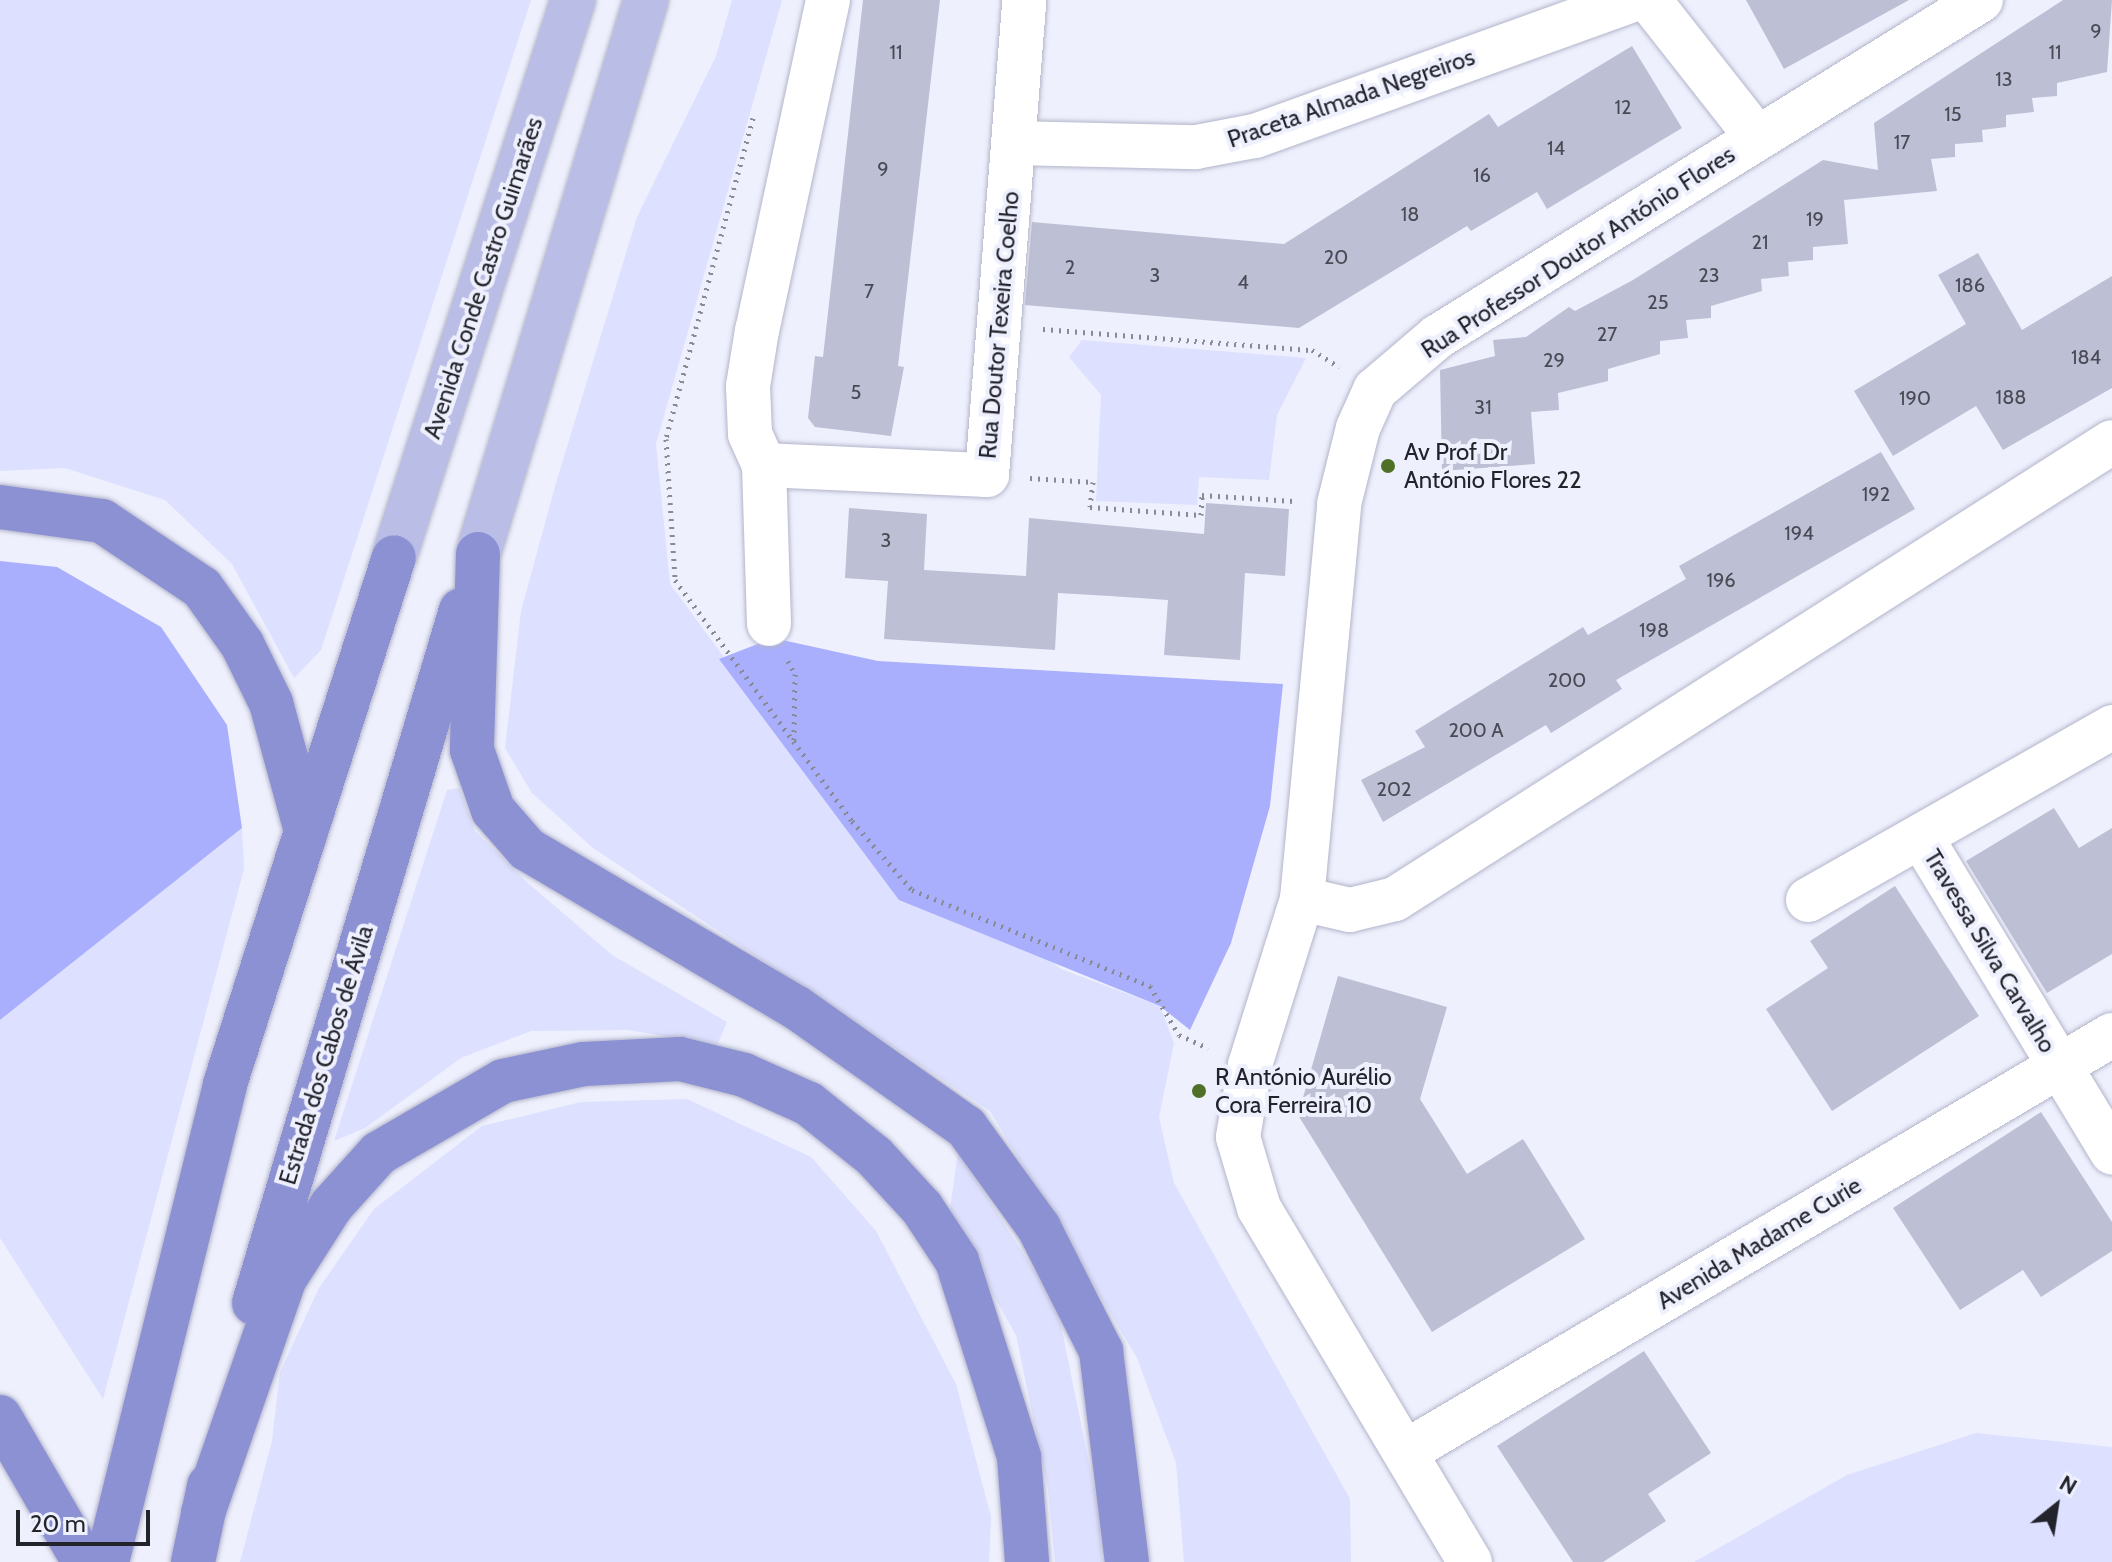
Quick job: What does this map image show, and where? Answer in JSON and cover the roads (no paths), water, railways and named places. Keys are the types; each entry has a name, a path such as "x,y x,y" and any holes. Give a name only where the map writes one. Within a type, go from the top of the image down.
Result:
{"highway":[{"path":"0,507 102,521 202,588 242,644 271,703 306,831"},
{"path":"478,554 472,750 493,810 527,849 797,1008 966,1127 1039,1228 1101,1351 1127,1562"},
{"name":"Estrada dos Cabos de Ávila","path":"193,1562 286,1185 478,554"},
{"path":"107,1562 142,1402 225,1084 394,557"},
{"path":"203,1513 284,1280 332,1205 379,1153 503,1081 584,1064 680,1059 744,1075 809,1104 874,1156 922,1208 957,1261 1019,1457 1027,1562"},
{"path":"0,1417 84,1562"}],"main road":[{"name":"Avenida Conde Castro Guimarães","path":"394,557 573,0"},
{"path":"478,554 646,0"}],"street":[{"path":"769,624 764,465 750,434 748,386 828,0"},
{"name":"Rua Doutor Texeira Coelho","path":"764,465 987,475 1024,0"},
{"name":"Praceta Almada Negreiros","path":"1013,143 1196,147 1255,136 1633,0"},
{"path":"1649,0 1757,137"},
{"name":"Rua Professor Doutor António Flores","path":"1302,899 1339,504 1375,390 1437,337 1981,0"},
{"path":"1470,1562 1244,1171 1238,1137 1250,1065 1302,899 1350,910 1395,899 2112,442"},
{"path":"1808,900 2112,727"},
{"name":"Travessa Silva Carvalho","path":"1921,837 2112,1153"},
{"name":"Avenida Madame Curie","path":"1407,1451 2112,1035"},
{"path":"1435,1562 1444,1516"}],"place":[{"name":"Av Prof Dr António Flores 22","path":"1388,466"},
{"name":"R António Aurélio Cora Ferreira 10","path":"1199,1091"}]}
